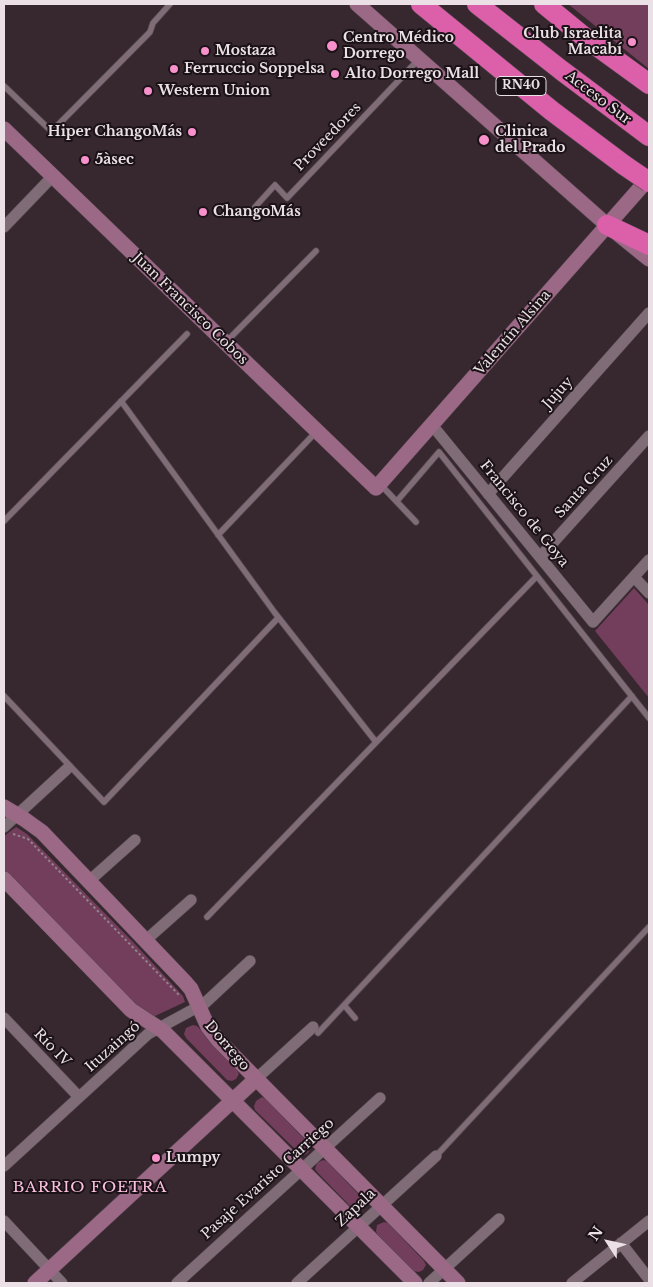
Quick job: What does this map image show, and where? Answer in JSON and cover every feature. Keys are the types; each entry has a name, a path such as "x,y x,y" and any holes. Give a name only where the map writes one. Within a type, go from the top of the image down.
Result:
{"highway":[{"name":"RN40","path":"421,4 552,110 624,165 649,180"},
{"name":"Acceso Sur","path":"477,4 561,70 648,134"},
{"path":"544,4 583,36 649,84"},
{"path":"607,225 649,245"}],"main road":[{"path":"357,4 607,225 649,259"},
{"name":"Juan Francisco Cobos","path":"4,129 316,432 378,486"},
{"name":"Valentín Alsina","path":"378,486 607,225 649,180"},
{"name":"Dorrego","path":"4,807 42,832 146,940 191,989 208,1027 218,1040 458,1283"},
{"path":"4,879 131,1010 158,1028 415,1283"},
{"path":"35,1283 256,1080"}],"street":[{"path":"4,227 53,176"},
{"name":"Jujuy","path":"488,494 649,313"},
{"name":"Francisco de Goya","path":"432,425 593,622 634,577"},
{"name":"Santa Cruz","path":"540,557 649,436"},
{"path":"649,560 634,577 649,593"},
{"path":"4,827 68,768"},
{"path":"89,881 135,840"},
{"path":"146,940 191,900"},
{"name":"Ituzaingó","path":"4,1166 148,1034 209,1000 250,961"},
{"name":"Río IV","path":"4,1018 79,1097"},
{"path":"256,1080 315,1030"},
{"name":"Pasaje Evaristo Carriego","path":"177,1283 380,1098"},
{"name":"Zapala","path":"297,1283 436,1156"},
{"path":"429,1283 499,1219"},
{"path":"4,1221 62,1283"},
{"path":"572,1283 649,1221"},
{"path":"621,1243 649,1279"}],"lane":[{"path":"4,86 49,129 54,129 150,32 153,23 170,4"},
{"name":"Proveedores","path":"254,207 275,185 288,198 419,59"},
{"path":"225,343 316,250"},
{"path":"4,521 188,334"},
{"path":"121,401 278,618 376,742"},
{"path":"218,535 316,432"},
{"path":"397,501 440,452 649,718"},
{"path":"378,486 397,501 416,522"},
{"path":"207,917 537,576"},
{"path":"4,696 104,802 278,618"},
{"path":"315,1030 344,1005 632,696"},
{"path":"436,1156 649,927"},
{"path":"344,1005 356,1018"}],"shaded area":[{"name":"Club Israelita Macabí","path":"568,4 649,4 649,69"},
{"path":"634,588 649,605 649,698 595,631"},
{"path":"16,827 27,834 133,942 183,996 185,1002 155,1016 151,1016 135,1004 4,870 4,836"},
{"path":"193,1025 197,1026 237,1070 239,1074 236,1079 232,1081 227,1080 186,1038 184,1034 186,1028"},
{"path":"262,1097 309,1144 311,1147 308,1153 304,1155 299,1153 255,1110 256,1101"},
{"path":"323,1160 327,1161 362,1198 361,1207 357,1209 351,1207 317,1172 315,1169 317,1163"},
{"path":"384,1222 388,1223 424,1261 426,1265 423,1270 419,1272 413,1271 377,1234 377,1225"}],"place":[{"name":"Club Israelita Macabí","path":"632,42"},
{"name":"Centro Médico Dorrego","path":"332,46"},
{"name":"Mostaza","path":"205,51"},
{"name":"Ferruccio Soppelsa","path":"174,69"},
{"name":"Alto Dorrego Mall","path":"335,74"},
{"name":"Western Union","path":"148,91"},
{"name":"Hiper ChangoMás","path":"192,132"},
{"name":"Clinica del Prado","path":"484,140"},
{"name":"5àsec","path":"85,160"},
{"name":"ChangoMás","path":"203,212"},
{"name":"Lumpy","path":"156,1158"}],"district":[{"name":"BARRIO FOETRA","path":"90,1188"}]}
